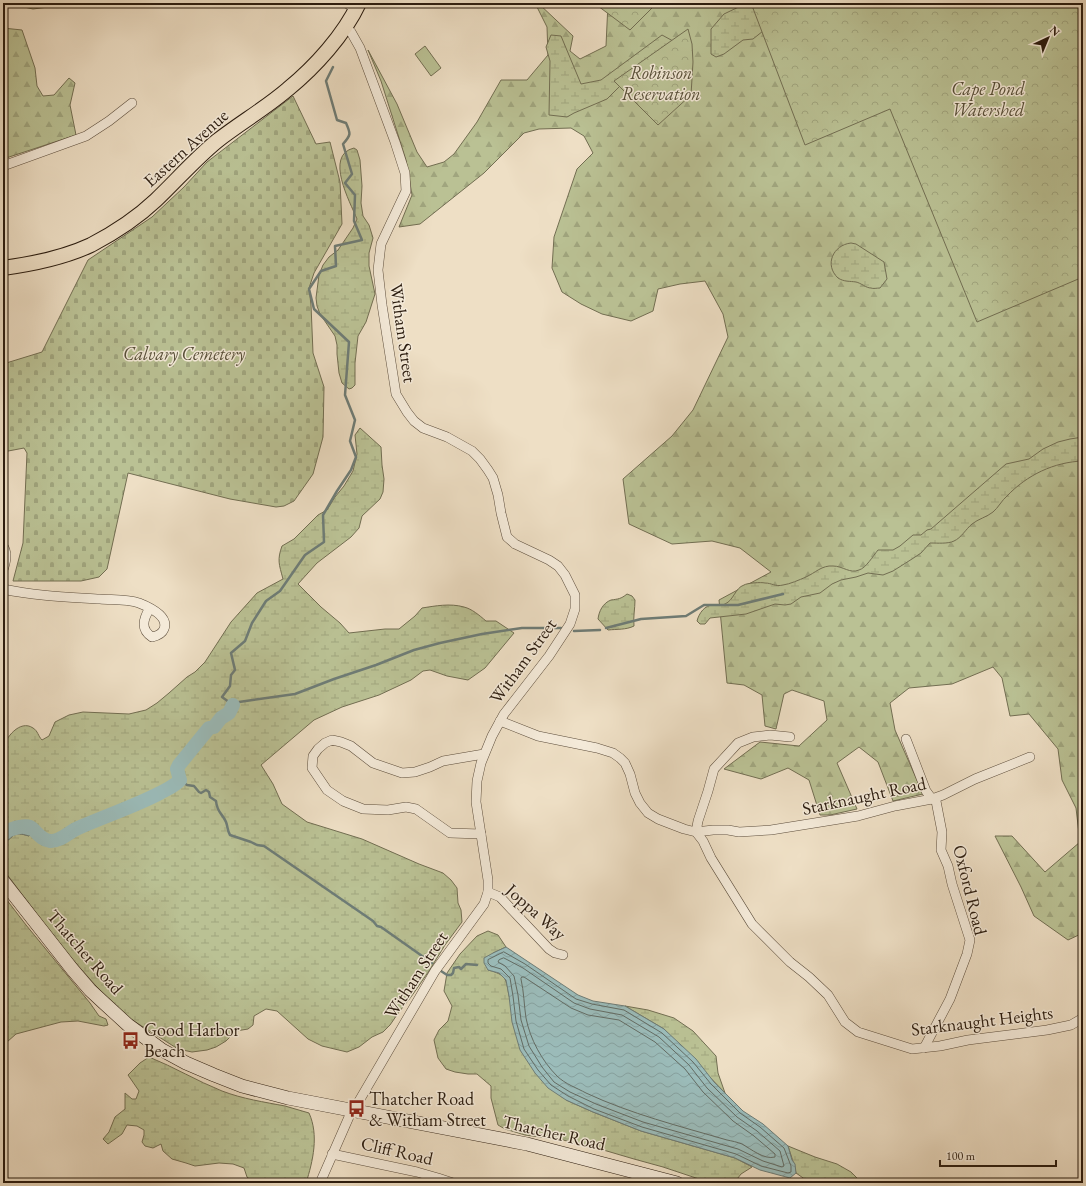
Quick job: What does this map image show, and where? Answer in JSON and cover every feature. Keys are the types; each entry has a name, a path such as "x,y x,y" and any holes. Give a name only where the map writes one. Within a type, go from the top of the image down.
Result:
{"main road":[{"name":"Eastern Avenue","path":"3,268 29,265 57,258 90,245 121,228 139,215 217,141 288,90 319,59 345,27 354,5"},
{"name":"Thatcher Road","path":"3,881 90,990 128,1025 162,1050 193,1066 242,1086 288,1098 526,1144 677,1183"}],"street":[{"name":"Witham Street","path":"320,1183 352,1110 359,1101 435,971 484,904 488,892 488,880 476,802 477,781 481,763 504,714 549,656 570,624 575,609 574,595 565,575 558,566 549,560 514,544 507,536 493,478 480,459 472,451 447,437 423,428 407,412 396,394 378,270 381,244 406,191 405,173 390,127 360,48 351,32 345,27"},
{"path":"3,166 86,136 109,121 132,103"},
{"path":"3,546 6,555 3,570"},
{"path":"3,589 35,595 132,602 139,603 150,608"},
{"path":"500,721 538,736 597,748 613,753 625,763 630,774 635,793 640,803 648,813 664,821 696,832 714,769 738,744 753,737 770,735 790,737"},
{"name":"Oxford Road","path":"906,739 926,791 936,802 942,832 941,850 948,866 952,884 970,940 950,999 924,1048"},
{"path":"481,834 450,833 416,809 406,807 388,810 363,810 343,801 327,790 312,768 313,756 318,749 325,743 332,740 351,746 373,763 402,773 415,772 443,761 484,754"},
{"name":"Starknaught Road","path":"696,832 713,830 739,832 771,830 858,816 895,806 932,799 957,789 975,779 1030,757"},
{"name":"Starknaught Heights","path":"696,832 703,841 711,858 752,924 790,962 828,995 845,1022 858,1032 912,1049 1047,1030 1071,1025 1083,1018"},
{"name":"Joppa Way","path":"488,892 500,897 549,949 563,955"},
{"name":"Cliff Road","path":"332,1154 417,1172 453,1183"}],"green space":[{"path":"6,3 71,3 71,4 33,9"},
{"path":"535,3 538,3 573,36 570,51 580,59 606,46 608,3 1083,3 1083,933 1068,940 1034,916 995,836 1012,836 1045,872 1080,842 1076,808 1062,780 1058,749 1029,714 1010,716 1002,678 993,667 952,684 909,688 890,703 895,730 923,794 893,801 878,762 859,747 837,763 857,809 830,815 820,815 809,780 788,768 761,779 724,769 760,742 799,746 827,720 824,701 792,690 784,694 776,729 765,726 762,695 744,685 727,683 719,600 771,572 740,548 712,541 672,544 629,524 623,479 672,436 693,410 728,337 723,314 705,281 680,284 658,289 653,311 631,321 602,314 581,304 562,292 552,268 554,237 577,169 593,153 584,136 571,128 539,129 524,133 484,173 420,224 399,227 412,195 406,160 381,81 368,50 397,104 417,152 427,167 444,162 454,154 477,122 501,80 527,80 548,55 547,27"},
{"path":"594,3 657,3 630,30"},
{"path":"747,3 816,3 763,31 753,39 743,40 724,54 716,57 711,54 711,29 724,14"},
{"name":"Cape Pond Watershed","path":"751,3 1083,3 1083,277 977,322 890,109 805,145"},
{"path":"3,28 22,30 35,68 37,86 43,96 54,95 69,78 75,83 70,105 76,135 3,159"},
{"name":"Robinson Reservation","path":"688,29 692,44 693,62 691,95 658,125 614,81"},
{"path":"551,35 561,36 581,84 601,80 662,35 673,41 622,84 607,99 567,117 549,115 550,61 546,47"},
{"path":"425,46 441,68 431,76 415,54"},
{"name":"Calvary Cemetery","path":"293,96 316,144 330,142 340,182 342,224 314,273 309,288 313,353 324,387 323,437 313,474 294,501 284,506 276,507 230,499 128,473 107,569 99,577 81,581 13,581 23,543 27,453 24,448 3,452 3,364 42,352 88,260 152,217 184,187 207,162"},
{"path":"354,148 357,150 360,160 362,186 361,203 363,216 369,225 373,238 369,253 369,266 375,294 366,322 358,336 355,363 355,385 349,389 342,383 339,373 335,336 320,314 316,298 319,275 323,265 329,257 338,250 353,228 357,219 345,191 340,169 341,160 345,152"},
{"path":"851,243 856,244 884,262 887,279 880,288 869,288 856,282 842,280 834,273 831,262 832,256 839,247"},
{"path":"360,428 381,447 384,479 383,492 380,499 362,516 359,528 351,537 317,563 298,584 349,633 399,629 422,608 448,605 467,608 475,612 486,621 496,621 514,633 485,668 468,680 447,676 430,670 423,671 411,680 379,695 342,707 314,720 261,765 273,784 282,804 307,822 362,839 443,873 457,888 462,922 390,1025 383,1032 372,1037 359,1047 347,1052 322,1046 308,1039 277,1011 266,1009 254,1016 253,1025 248,1029 236,1031 226,1041 216,1047 192,1052 178,1049 126,1016 96,986 60,945 3,869 3,845 16,834 29,836 35,830 24,822 3,829 4,745 14,731 23,726 28,726 35,729 42,740 49,736 55,722 69,715 83,712 129,714 146,710 157,703 195,672 205,662 231,622 257,593 283,579 279,562 279,555 282,546 294,539 318,515 327,510 344,486 353,471 357,454 355,435"},
{"path":"1083,437 1083,461 1051,467 1032,476 1005,498 993,512 972,524 957,540 949,543 930,543 921,553 893,571 883,575 868,573 841,580 832,584 820,593 801,597 791,604 775,604 746,614 710,618 705,624 700,624 697,621 701,612 707,606 725,604 738,589 746,584 767,583 778,586 794,582 829,566 837,566 853,571 862,569 878,550 893,550 913,535 921,535 927,530 931,529 1006,464 1029,459 1043,449 1058,442"},
{"path":"627,594 632,596 635,600 634,626 625,629 608,630 598,619 600,610 608,601 621,598"},
{"path":"3,895 99,1016 106,1019 108,1025 104,1026 78,1021 61,1022 16,1034 7,1042 3,1052"},
{"path":"488,931 498,935 506,947 493,953 488,970 499,974 504,978 509,996 566,1100 641,1131 735,1158 752,1167 741,1174 734,1183 711,1183 663,1167 600,1149 563,1140 525,1135 505,1129 498,1125 491,1098 491,1086 477,1074 455,1072 446,1069 438,1058 434,1040 439,1030 448,1021 452,1006 444,991 447,973 460,954 477,936"},
{"path":"625,1006 648,1010 674,1018 693,1031 716,1056 718,1073 725,1093 664,1029"},
{"path":"149,1057 230,1094 309,1113 314,1130 314,1148 306,1183 254,1183 247,1177 244,1168 233,1164 219,1163 195,1166 172,1159 163,1151 161,1144 153,1148 145,1146 142,1142 144,1130 137,1126 127,1125 122,1134 108,1144 103,1139 109,1132 115,1117 125,1109 125,1093 132,1099 136,1099 139,1091 128,1075 140,1063"},
{"path":"788,1146 837,1164 851,1172 862,1183 817,1183 806,1180 796,1173"}],"water":[{"path":"24,822 32,825 35,830 29,836 16,834 3,845 3,829"},
{"path":"506,947 578,995 593,1001 625,1006 664,1029 696,1059 714,1082 743,1111 763,1124 788,1146 792,1160 795,1164 796,1173 790,1178 760,1170 735,1158 641,1131 566,1100 548,1088 535,1073 520,1050 512,1022 506,980 499,973 488,970 484,963 484,958"}],"waterway":[{"path":"333,67 326,81 337,120 346,123 349,132 349,136 343,144 352,174 345,183 355,195 354,221 362,240 335,246 336,266 321,271 309,289 314,309 349,342 345,395 355,420 350,441 356,457 351,470 323,515 324,542 305,555 280,591 266,601 252,623 245,641 231,653 235,670 231,675 230,686 222,697 233,705 239,702 295,694 414,650 440,643 482,634 522,628 561,628"},
{"path":"606,628 641,619 686,616 704,605 738,605 783,594"},
{"path":"574,631 600,630"},
{"path":"3,832 27,826 32,828 44,839 53,841 78,828 140,803 171,787 180,780 177,769 179,765 209,728 214,727 221,718 229,713 233,705"},
{"path":"180,780 187,785 194,786 201,793 206,790 209,792 210,797 216,801 219,811 225,819 230,835 257,845 264,846 432,963"},
{"path":"441,971 447,975 451,975 454,968 459,967 461,969 466,964 477,965"}],"place":[{"name":"Good Harbor Beach","path":"131,1040"},
{"name":"Thatcher Road & Witham Street","path":"356,1109"}]}
